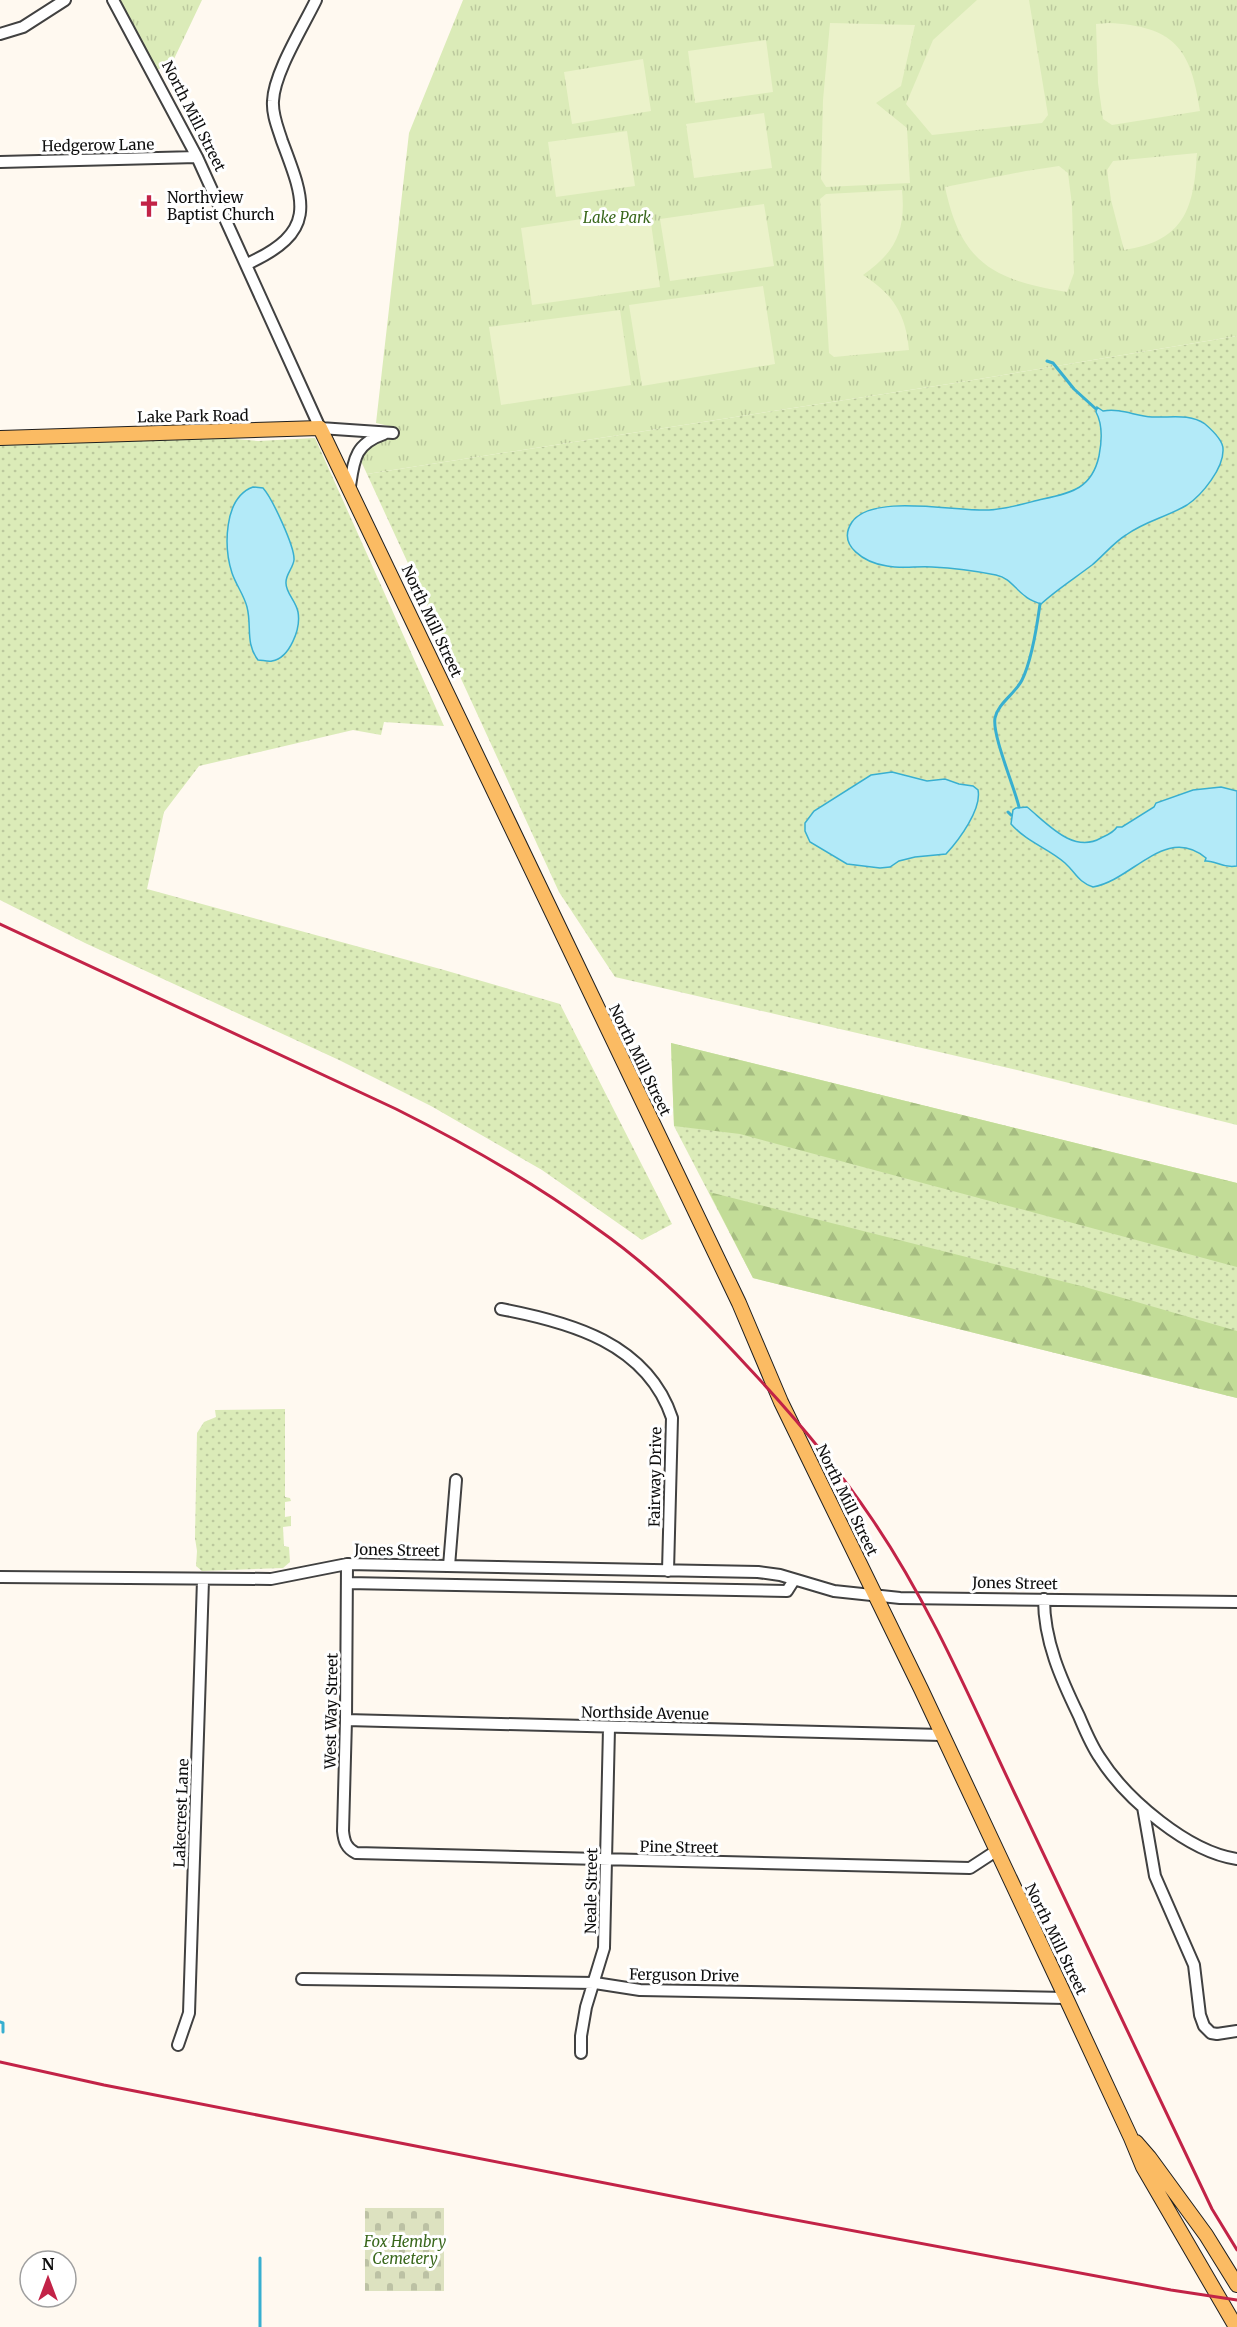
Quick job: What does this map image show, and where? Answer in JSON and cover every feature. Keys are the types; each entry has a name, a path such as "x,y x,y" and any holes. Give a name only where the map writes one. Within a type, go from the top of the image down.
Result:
{"main road":[{"name":"Lake Park Road","path":"0,438 320,428"},
{"name":"North Mill Street","path":"320,428 350,486 739,1303 781,1402 942,1735 1151,2184 1236,2327"},
{"name":"North Mill Street","path":"1131,2138 1149,2157 1206,2235 1237,2285"}],"street":[{"path":"0,34 23,27 65,0"},
{"name":"North Mill Street","path":"113,0 197,157 320,428"},
{"path":"247,264 275,250 286,240 300,213 299,186 277,127 273,101 279,76 316,0"},
{"name":"Hedgerow Lane","path":"0,162 197,157"},
{"name":"Lake Park Road","path":"320,428 390,433 370,440 358,452 354,460 350,486"},
{"name":"Fairway Drive","path":"501,1310 567,1324 598,1337 624,1352 637,1364 652,1380 666,1401 672,1418 668,1571"},
{"path":"449,1566 456,1480"},
{"name":"Jones Street","path":"0,1577 271,1580 347,1564 449,1566 765,1573 834,1591 900,1598 1237,1602"},
{"name":"West Way Street","path":"347,1564 343,1830 344,1841 350,1850 356,1853"},
{"name":"Lakecrest Lane","path":"178,2045 189,2013 203,1580"},
{"path":"347,1583 787,1591 794,1580"},
{"path":"1044,1599 1045,1624 1064,1684 1091,1743 1110,1772 1143,1807 1163,1824 1215,1854 1237,1859"},
{"name":"Northside Avenue","path":"346,1720 942,1735"},
{"name":"Neale Street","path":"581,2053 586,2007 604,1948 609,1728"},
{"path":"1143,1807 1155,1876 1194,1965 1200,2014 1204,2026 1211,2033 1217,2034 1237,2031"},
{"name":"Pine Street","path":"356,1853 970,1868 996,1851"},
{"name":"Ferguson Drive","path":"302,1979 595,1983 640,1990 1066,1998"}],"green space":[{"path":"119,0 202,0 174,59 156,71"},
{"name":"Lake Park","path":"463,0 1237,0 1237,336 955,383 367,474 359,457 373,444 392,438 393,427 376,423 409,133"},
{"path":"977,0 1029,0 1048,115 1042,123 932,135 906,104 933,40"},
{"path":"830,23 915,25 901,86 876,103 907,128 910,183 826,187 821,179 823,100"},
{"path":"1108,23 1149,29 1175,44 1191,71 1200,111 1112,125 1103,119 1098,83 1096,24"},
{"path":"766,40 773,92 695,103 688,51"},
{"path":"643,59 651,111 572,124 564,72"},
{"path":"764,113 772,168 694,178 686,124"},
{"path":"627,131 635,186 556,197 548,142"},
{"path":"1197,153 1193,190 1182,219 1161,239 1145,246 1124,250 1111,200 1107,170 1113,161"},
{"path":"1059,166 1068,173 1072,205 1074,273 1067,292 1019,281 1000,274 984,264 960,234 945,187"},
{"path":"902,190 902,217 896,239 884,258 863,275 882,290 896,306 905,326 909,350 834,357 829,353 820,199 826,194"},
{"path":"764,204 774,266 670,281 660,219"},
{"path":"649,209 660,287 532,305 521,228"},
{"path":"763,286 775,364 642,386 629,305"},
{"path":"620,310 631,385 501,405 489,327"},
{"path":"1237,336 1237,1125 1017,1070 615,977 559,892 367,474 955,383"},
{"path":"224,438 258,441 315,438 444,726 384,722 381,735 353,730 199,766 164,812 147,889 560,1004 672,1224 642,1240 542,1170 431,1106 339,1060 85,943 0,900 0,444"},
{"path":"671,1043 1237,1183 1237,1398 753,1278 674,1126"},
{"path":"671,1043 1237,1183 1237,1267 740,1134 674,1126"},
{"path":"709,1192 1085,1287 1237,1331 1237,1398 753,1278"},
{"path":"285,1409 285,1497 290,1498 291,1501 285,1502 285,1517 291,1516 291,1526 283,1527 284,1546 289,1547 290,1562 283,1568 202,1571 196,1566 197,1433 204,1422 216,1417 215,1410"},
{"name":"Fox Hembry Cemetery","path":"365,2208 444,2208 444,2291 365,2291"}],"water":[{"path":"1097,407 1103,411 1152,417 1186,417 1199,421 1214,432 1223,446 1220,464 1211,480 1193,501 1121,538 1092,565 1041,604 1027,597 1001,576 948,568 887,566 862,557 851,546 848,531 852,522 862,513 877,508 916,506 996,509 1072,491 1086,482 1096,467 1101,445"},
{"path":"253,487 263,488 272,502 287,534 294,560 287,576 286,586 297,608 298,626 289,648 278,659 270,661 258,660 254,654 250,641 247,607 229,563 227,538 231,512 243,493"},
{"path":"892,772 927,781 945,779 973,786 978,790 977,806 973,815 963,833 946,854 915,857 899,861 890,867 880,868 847,864 810,842 805,831 805,823 814,811 871,775"},
{"path":"1221,787 1237,791 1237,866 1205,861 1206,858 1191,849 1177,847 1163,850 1122,875 1093,887 1080,880 1058,858 1024,836 1011,824 1013,810 1027,807 1061,835 1071,840 1091,842 1110,834 1117,827 1122,827 1154,807 1156,803 1193,790"}],"waterway":[{"path":"1047,361 1053,363 1074,389 1096,409"},
{"path":"1019,807 1000,748 995,718 1026,672 1034,643 1040,604"},
{"path":"1008,812 1011,815"},
{"path":"0,2022 3,2023 3,2032"},
{"path":"260,2258 260,2327"}],"railway":[{"path":"0,924 396,1109 499,1164 617,1243 675,1293 730,1347 828,1459 872,1519 913,1585 966,1689 1212,2209 1237,2250"},
{"path":"0,2062 104,2085 753,2212 1171,2290 1237,2300"}],"place":[{"name":"Northview Baptist Church","path":"149,206"}]}
